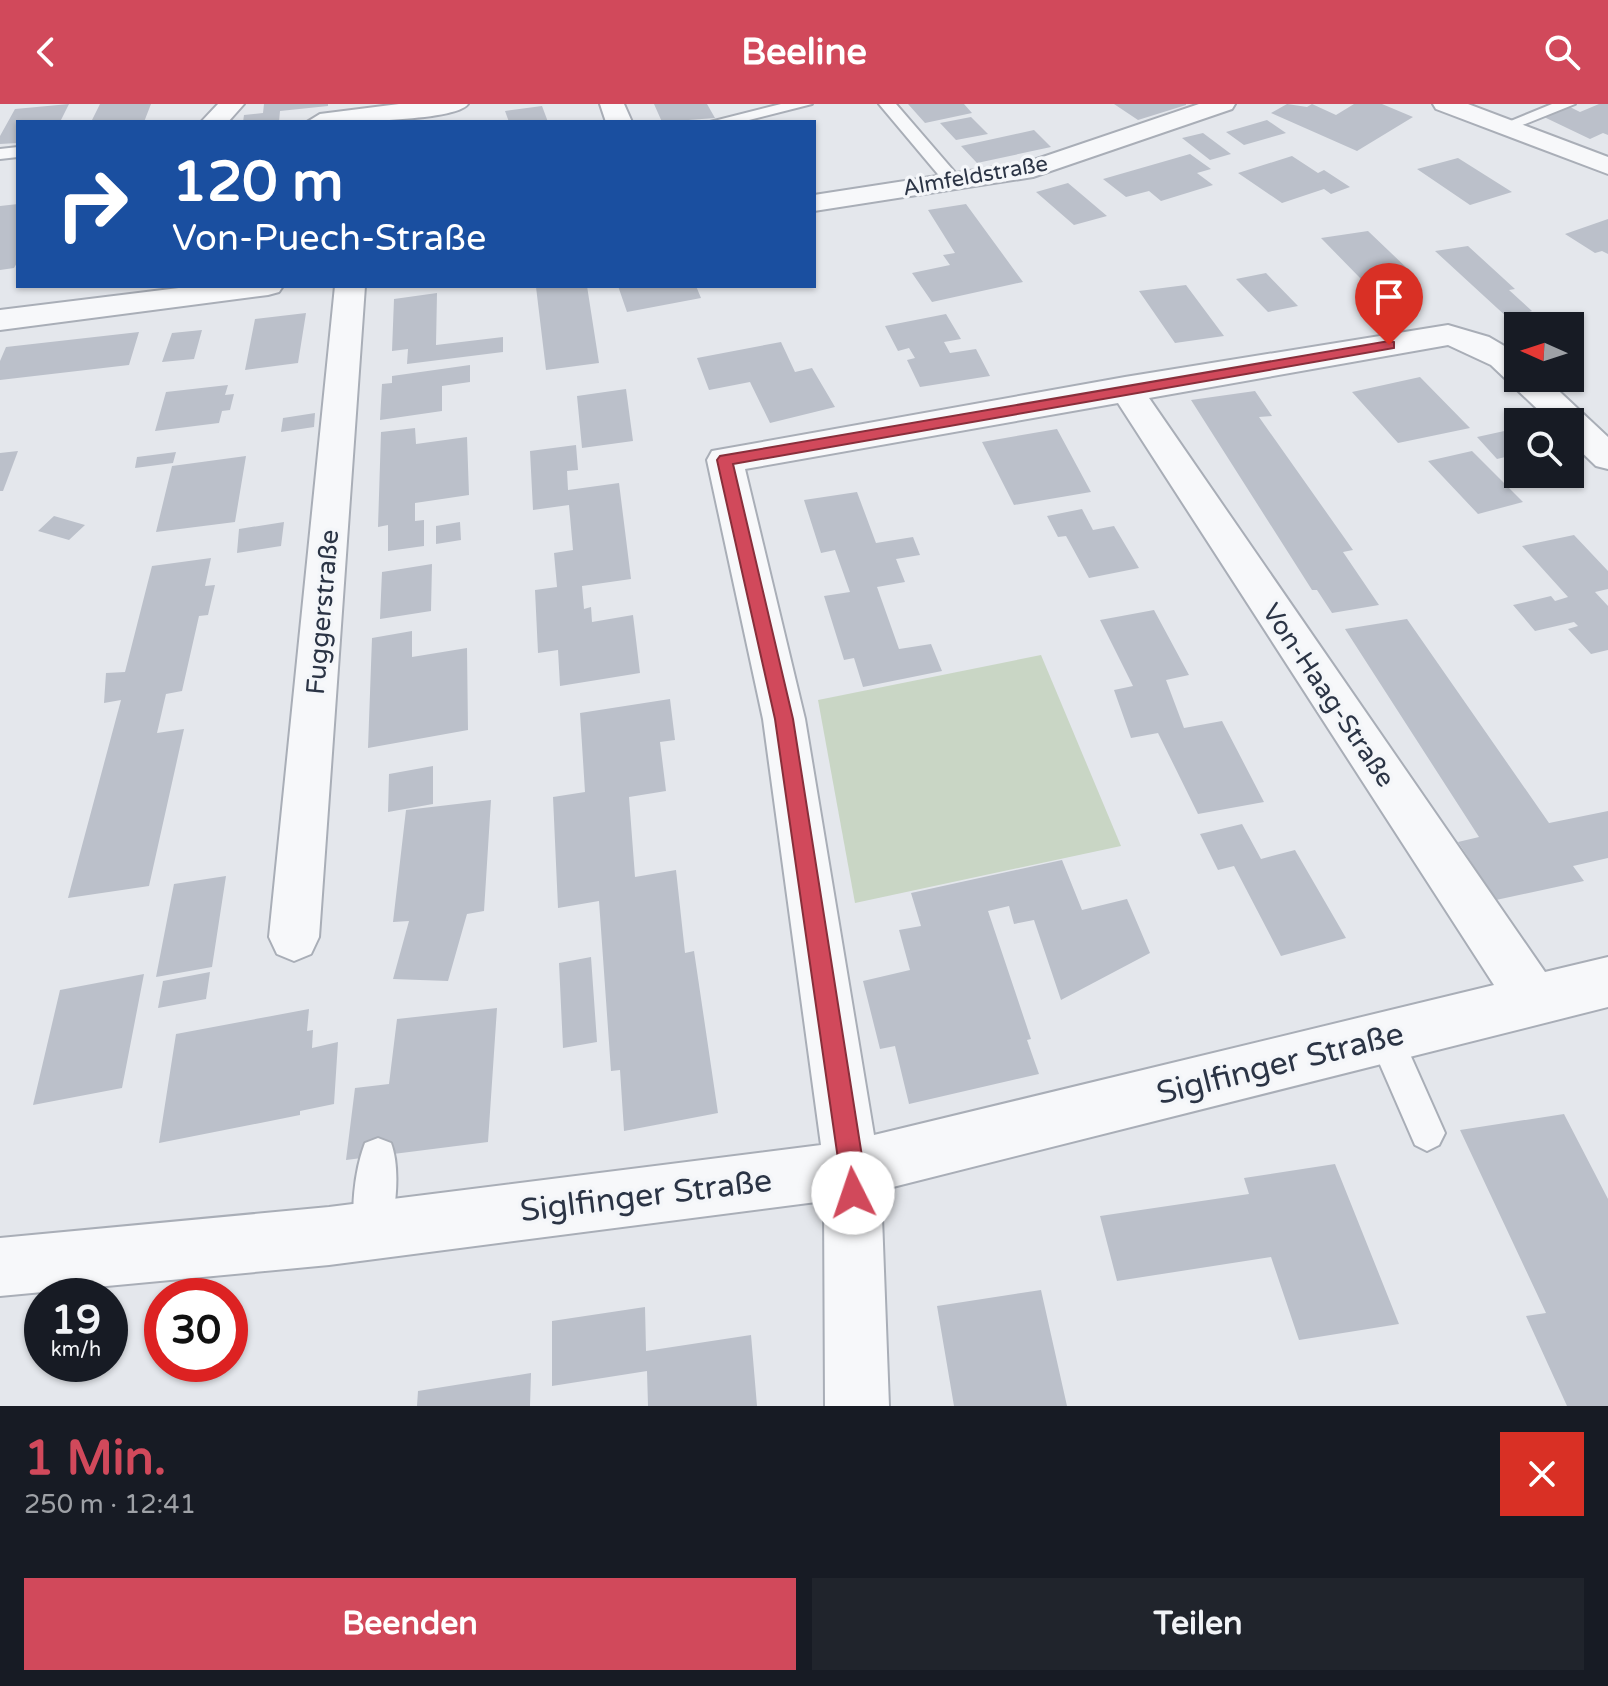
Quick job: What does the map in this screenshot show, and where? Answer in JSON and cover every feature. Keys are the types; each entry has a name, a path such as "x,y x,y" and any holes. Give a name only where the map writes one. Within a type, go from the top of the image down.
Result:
{"street":[{"path":"216,120 232,104"},
{"path":"335,120 456,104"},
{"name":"Almfeldstraße","path":"816,203 1033,169 1223,104"},
{"path":"1445,104 1608,166"},
{"path":"0,320 34,288"},
{"path":"0,320 252,288"},
{"name":"Fuggerstraße","path":"294,937 350,288"},
{"path":"857,1406 852,1169 784,719 725,460 1125,388 1448,335 1476,341 1504,358"},
{"name":"Von-Haag-Straße","path":"1125,388 1534,1001"},
{"path":"1540,392 1608,457"},
{"name":"Siglfinger Straße","path":"0,1267 372,1230 852,1169 1608,982"}],"lane":[{"path":"728,120 804,104"},
{"path":"887,104 953,181"},
{"path":"1504,127 1567,104"},
{"path":"1385,1037 1427,1133"},
{"path":"372,1230 378,1156"}],"green space":[{"path":"1041,655 1121,846 855,903 818,700"}],"building":[{"path":"69,104 61,120 16,120 16,143 0,144 0,136 15,109"},
{"path":"100,104 151,104 145,120 92,120"},
{"path":"264,104 328,104 280,111 279,120 243,120 244,115 263,113"},
{"path":"654,104 707,104 715,118 688,120 661,120"},
{"path":"908,104 964,104 972,113 925,123"},
{"path":"1114,104 1186,104 1186,105 1138,120"},
{"path":"1287,104 1307,107 1312,104 1336,115 1354,104 1382,104 1413,117 1357,151 1271,113"},
{"path":"1599,104 1608,104 1608,135 1603,133 1590,139 1544,117 1568,106 1580,112"},
{"path":"542,106 547,120 508,120 505,111"},
{"path":"971,117 988,134 956,140 940,123"},
{"path":"1267,120 1286,133 1244,145 1226,132"},
{"path":"1034,130 1051,147 977,163 961,146"},
{"path":"1203,133 1231,154 1210,160 1182,138"},
{"path":"1190,154 1211,169 1197,173 1213,185 1161,201 1149,191 1126,197 1103,179"},
{"path":"1292,156 1318,173 1324,170 1350,187 1331,194 1324,189 1282,203 1238,173"},
{"path":"1458,158 1512,192 1470,205 1417,169"},
{"path":"1068,183 1107,216 1074,225 1036,192"},
{"path":"16,204 16,264 14,268 0,270 0,206"},
{"path":"966,204 1023,282 932,302 912,273 950,265 943,255 955,253 928,210"},
{"path":"1608,219 1608,254 1602,251 1595,253 1565,234"},
{"path":"1368,231 1411,272 1362,280 1321,238"},
{"path":"1468,246 1515,289 1509,290 1532,311 1504,314 1435,251"},
{"path":"1266,273 1298,306 1268,312 1236,279"},
{"path":"1186,285 1224,336 1175,343 1139,291"},
{"path":"536,288 587,288 599,363 546,370"},
{"path":"619,288 697,288 701,298 627,312"},
{"path":"437,293 436,345 503,337 503,352 407,364 408,349 392,351 394,299"},
{"path":"306,313 298,363 245,370 255,319"},
{"path":"946,314 961,339 944,342 950,353 976,349 990,376 920,387 907,360 915,358 909,348 898,351 885,326"},
{"path":"202,330 194,359 162,362 172,333"},
{"path":"139,332 129,365 0,380 0,361 6,347"},
{"path":"781,342 795,372 812,368 835,407 770,423 750,382 709,390 697,358"},
{"path":"470,365 470,382 442,386 442,411 380,420 382,384 392,383 392,376"},
{"path":"1420,377 1470,428 1398,443 1352,392"},
{"path":"228,385 225,395 234,394 230,410 222,411 219,423 155,431 166,392"},
{"path":"626,389 633,441 582,448 577,396"},
{"path":"1255,391 1272,416 1259,417 1353,550 1343,552 1379,605 1332,613 1317,590 1312,590 1191,400"},
{"path":"315,413 314,427 281,432 283,418"},
{"path":"415,428 416,444 467,437 469,495 415,503 415,521 424,520 424,546 388,551 388,525 378,527 381,432"},
{"path":"1057,429 1091,492 1014,505 982,442"},
{"path":"1504,431 1504,457 1497,459 1477,437"},
{"path":"576,445 578,470 567,471 568,490 619,483 631,579 582,586 584,609 591,607 592,622 633,615 640,673 560,686 558,650 538,653 535,590 557,587 554,553 573,550 569,505 533,510 530,451"},
{"path":"18,451 3,491 0,491 0,453"},
{"path":"1472,451 1504,483 1504,488 1509,488 1523,502 1478,514 1428,461"},
{"path":"176,452 173,463 135,468 137,457"},
{"path":"246,456 235,522 156,532 172,466"},
{"path":"857,492 876,543 913,537 920,555 896,559 905,582 877,587 899,649 931,644 942,671 863,687 854,658 844,660 824,596 850,592 835,550 821,553 804,500"},
{"path":"1082,509 1093,530 1114,526 1139,568 1089,578 1066,536 1058,537 1047,516"},
{"path":"54,516 85,525 69,540 38,531"},
{"path":"284,522 281,546 237,553 239,529"},
{"path":"460,522 461,540 436,544 436,526"},
{"path":"1574,535 1608,571 1608,589 1595,592 1608,606 1608,650 1591,654 1568,629 1578,626 1574,622 1535,631 1513,605 1551,596 1555,601 1568,597 1522,546"},
{"path":"211,558 205,586 215,585 208,615 199,616 182,691 166,694 157,733 184,729 149,886 68,898 121,700 104,703 106,673 125,672 152,566"},
{"path":"432,564 431,611 380,619 382,572"},
{"path":"1154,610 1189,675 1166,680 1184,728 1222,721 1264,802 1198,814 1158,733 1131,738 1114,690 1133,686 1100,620"},
{"path":"1407,619 1549,823 1608,811 1608,858 1573,866 1584,881 1496,900 1458,842 1479,837 1345,629"},
{"path":"412,631 412,657 467,648 468,730 368,748 372,638"},
{"path":"670,699 675,740 660,742 666,791 629,797 635,877 676,870 685,953 694,951 718,1113 624,1131 620,1070 611,1071 599,901 558,908 553,797 585,792 580,713"},
{"path":"433,766 433,804 388,812 389,774"},
{"path":"491,800 484,911 467,914 448,981 393,979 409,921 393,922 406,810"},
{"path":"1242,824 1261,859 1295,850 1346,938 1281,956 1234,866 1218,870 1200,834"},
{"path":"1062,860 1082,910 1127,899 1150,953 1061,1000 1034,920 1014,924 1009,906 988,911 1031,1039 1027,1040 1039,1074 909,1104 895,1046 880,1049 863,981 910,970 899,930 921,926 911,893"},
{"path":"226,876 212,967 156,977 174,884"},
{"path":"591,957 597,1042 563,1048 559,963"},
{"path":"210,972 206,999 158,1008 163,981"},
{"path":"144,974 122,1088 33,1105 60,990"},
{"path":"497,1008 488,1142 346,1160 355,1088 389,1084 397,1019"},
{"path":"309,1009 307,1031 313,1030 312,1048 338,1042 334,1104 300,1111 300,1115 159,1143 176,1034"},
{"path":"1564,1114 1608,1199 1608,1406 1567,1406 1526,1316 1546,1313 1460,1130"},
{"path":"1335,1164 1399,1324 1299,1340 1271,1257 1117,1281 1100,1216 1249,1194 1244,1178"},
{"path":"1041,1290 1067,1406 954,1406 937,1306"},
{"path":"645,1307 646,1351 751,1335 757,1406 648,1406 647,1371 552,1386 552,1321"},
{"path":"531,1373 530,1406 417,1406 418,1391"}],"route":[{"path":"853,1193 852,1169 784,719 725,460 1125,388 1389,345"}]}
